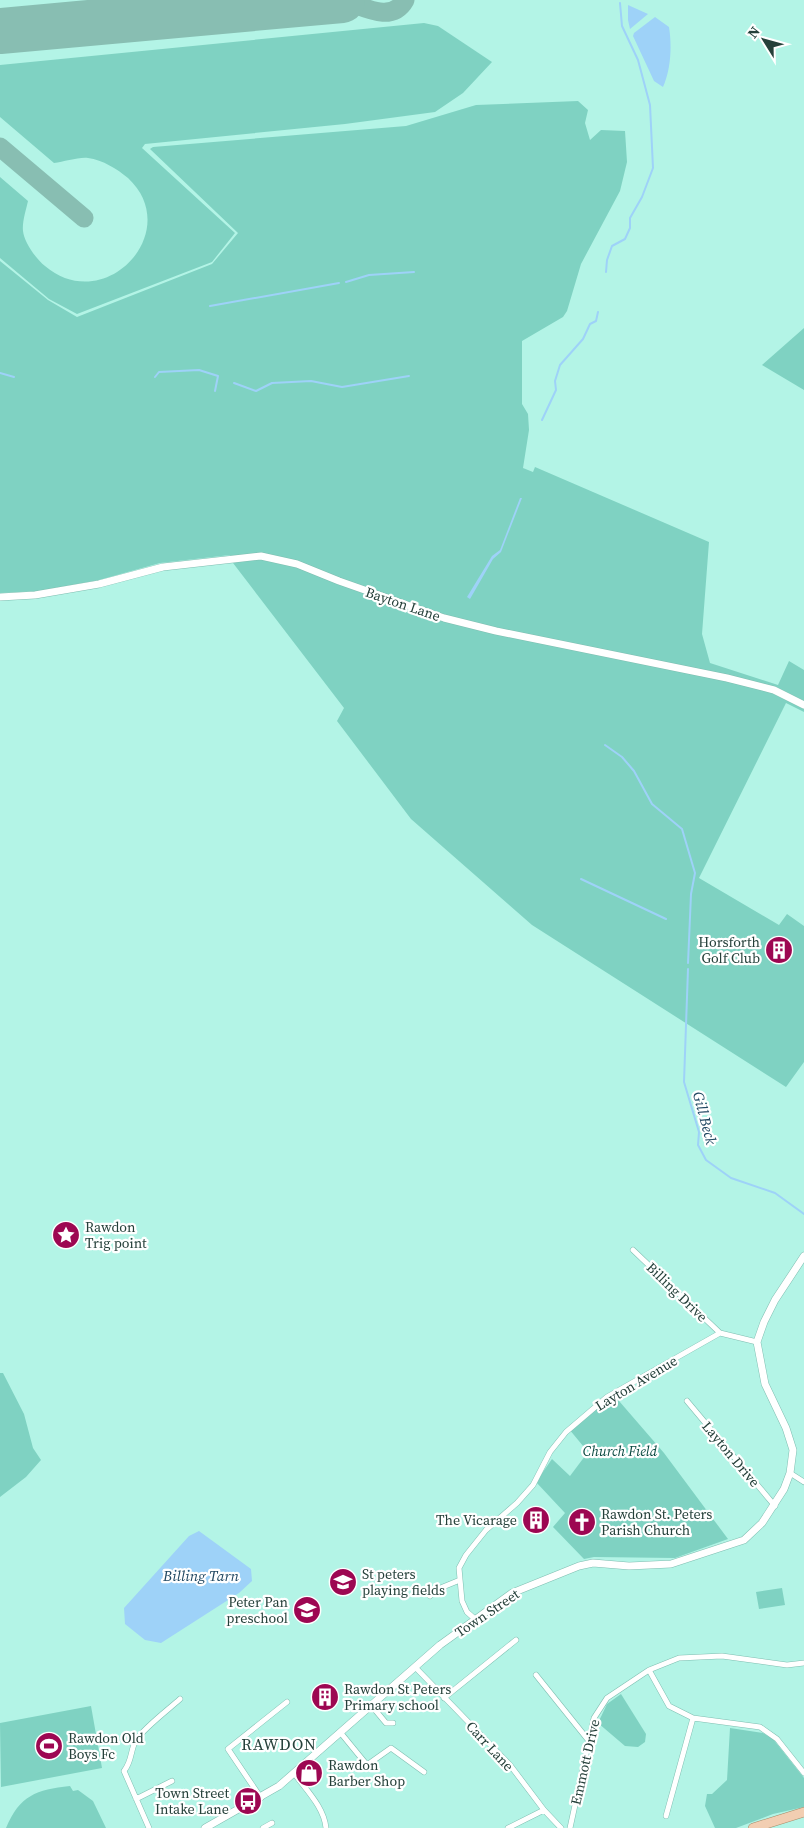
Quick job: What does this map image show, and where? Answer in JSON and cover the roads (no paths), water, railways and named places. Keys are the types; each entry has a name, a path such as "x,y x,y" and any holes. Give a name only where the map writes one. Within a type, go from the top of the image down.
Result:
{"main road":[{"path":"753,1828 804,1812"}],"street":[{"name":"Bayton Lane","path":"0,597 35,595 99,584 163,567 261,556 297,564 363,590 444,618 496,631 726,678 774,690 804,705"},
{"name":"Billing Drive","path":"634,1250 720,1333"},
{"path":"720,1333 757,1342 775,1300 804,1256"},
{"name":"Layton Avenue","path":"475,1619 467,1612 462,1601 459,1568 466,1555 486,1530 517,1503 533,1485 550,1452 574,1424 607,1397 720,1333"},
{"name":"Town Street","path":"205,1828 218,1825 261,1798 294,1773 415,1667 475,1619 512,1593 579,1566 593,1563 629,1566 671,1564 744,1540 762,1523 775,1506 790,1473 794,1450 765,1384 757,1342"},
{"name":"Layton Drive","path":"687,1401 775,1506"},
{"path":"790,1473 804,1482"},
{"path":"430,1596 433,1591 460,1580"},
{"path":"444,1698 516,1640"},
{"name":"Emmott Drive","path":"570,1828 594,1718 602,1703 648,1670 664,1662 693,1656 722,1656 787,1665 804,1663"},
{"name":"Carr Lane","path":"415,1667 510,1764 544,1810 561,1828"},
{"path":"648,1670 669,1706 693,1718 760,1727 777,1739 804,1773"},
{"path":"536,1675 589,1741"},
{"path":"149,1828 124,1770 130,1763 135,1741 180,1699"},
{"path":"261,1798 228,1749 287,1702"},
{"path":"371,1705 386,1723 393,1723"},
{"path":"666,1816 693,1718"},
{"path":"340,1732 367,1765 391,1748 424,1772"},
{"path":"294,1773 320,1809 326,1828"},
{"path":"136,1799 172,1782"},
{"path":"508,1828 544,1810"},
{"path":"263,1828 272,1823"}],"water":[{"path":"628,5 648,14 630,29 628,20"},
{"path":"655,17 669,27 670,34 671,50 663,87 654,81 633,36 634,33"},
{"path":"520,498 522,498 501,552 493,559 470,599 467,597 492,556 500,550"},
{"name":"Billing Tarn","path":"199,1531 251,1569 252,1581 239,1593 161,1643 145,1640 125,1624 124,1608 189,1536"}],"waterway":[{"path":"606,272 607,260 612,246 625,239 630,228 630,218 642,197 653,168 650,105 638,60 622,26 620,3"},
{"path":"346,282 369,275 414,272"},
{"path":"210,306 339,283"},
{"path":"542,420 556,390 555,381 560,365 583,339 590,324 596,321 598,312"},
{"path":"155,377 159,372 199,370 218,376 215,391"},
{"path":"0,373 14,377"},
{"path":"234,383 256,391 272,383 311,381 342,387 409,376"},
{"name":"Gill Beck","path":"605,745 622,757 634,771 652,804 682,829 695,873 691,894 688,963"},
{"path":"581,879 666,919"},
{"name":"Gill Beck","path":"688,969 684,1082 699,1132 698,1145 706,1160 731,1178 775,1193 804,1214"}],"place":[{"name":"Horsforth Golf Club","path":"779,950"},
{"name":"Rawdon Trig point","path":"66,1235"},
{"name":"The Vicarage","path":"536,1520"},
{"name":"Rawdon St. Peters Parish Church","path":"582,1522"},
{"name":"St peters playing fields","path":"343,1582"},
{"name":"Peter Pan preschool","path":"307,1610"},
{"name":"Rawdon St Peters Primary school","path":"325,1697"},
{"name":"Rawdon Old Boys Fc","path":"49,1746"},
{"name":"Rawdon Barber Shop","path":"309,1773"},
{"name":"Town Street Intake Lane","path":"248,1801"}],"district":[{"name":"RAWDON","path":"279,1744"}],"park label":[{"name":"Church Field","path":"620,1451"}]}
